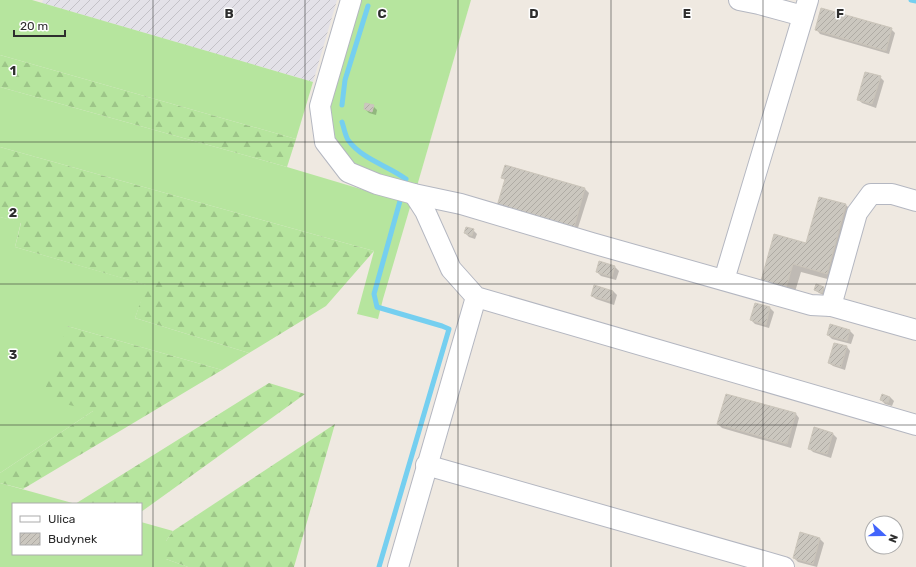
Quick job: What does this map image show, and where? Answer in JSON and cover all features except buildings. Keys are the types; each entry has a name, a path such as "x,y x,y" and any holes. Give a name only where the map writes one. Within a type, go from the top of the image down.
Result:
{"lane":[{"path":"351,0 320,106 325,142 348,172 377,184 461,204 811,305 830,306 916,330"},
{"path":"724,280 806,8 759,4 739,0"},
{"path":"414,194 425,211 451,269 476,297 916,425"},
{"path":"830,306 857,213 871,194 892,194 916,201"},
{"path":"398,567 426,465 476,297"},
{"path":"426,465 784,567"}],"shaded area":[{"path":"43,0 337,0 313,82 42,3"}],"green space":[{"path":"0,0 32,0 313,82 296,139 0,55"},
{"path":"360,0 471,0 417,186 365,173 346,159 336,146 329,113"},
{"path":"0,55 296,139 287,167 0,87"},
{"path":"0,87 287,167 411,204 378,319 357,314 374,251 0,147"},
{"path":"0,147 374,251 326,306 249,353 135,318 146,285 15,247 21,223 0,217"},
{"path":"0,217 21,222 15,247 147,285 135,318 249,353 222,370 67,326 93,411 0,473"},
{"path":"67,326 222,370 23,489 0,483 0,473 93,411 42,398"},
{"path":"269,383 305,394 142,511 142,503 77,503"},
{"path":"335,424 294,567 188,567 166,559 166,541 173,531"},
{"path":"0,483 72,503 12,503 12,555 142,555 142,522 173,531 166,541 166,559 188,567 0,567"}],"waterway":[{"path":"911,0 916,1"},
{"path":"342,105 345,80 368,6"},
{"path":"342,122 347,138 354,147 361,153 406,179"},
{"path":"379,567 449,329 377,307 374,294 400,201"}]}
